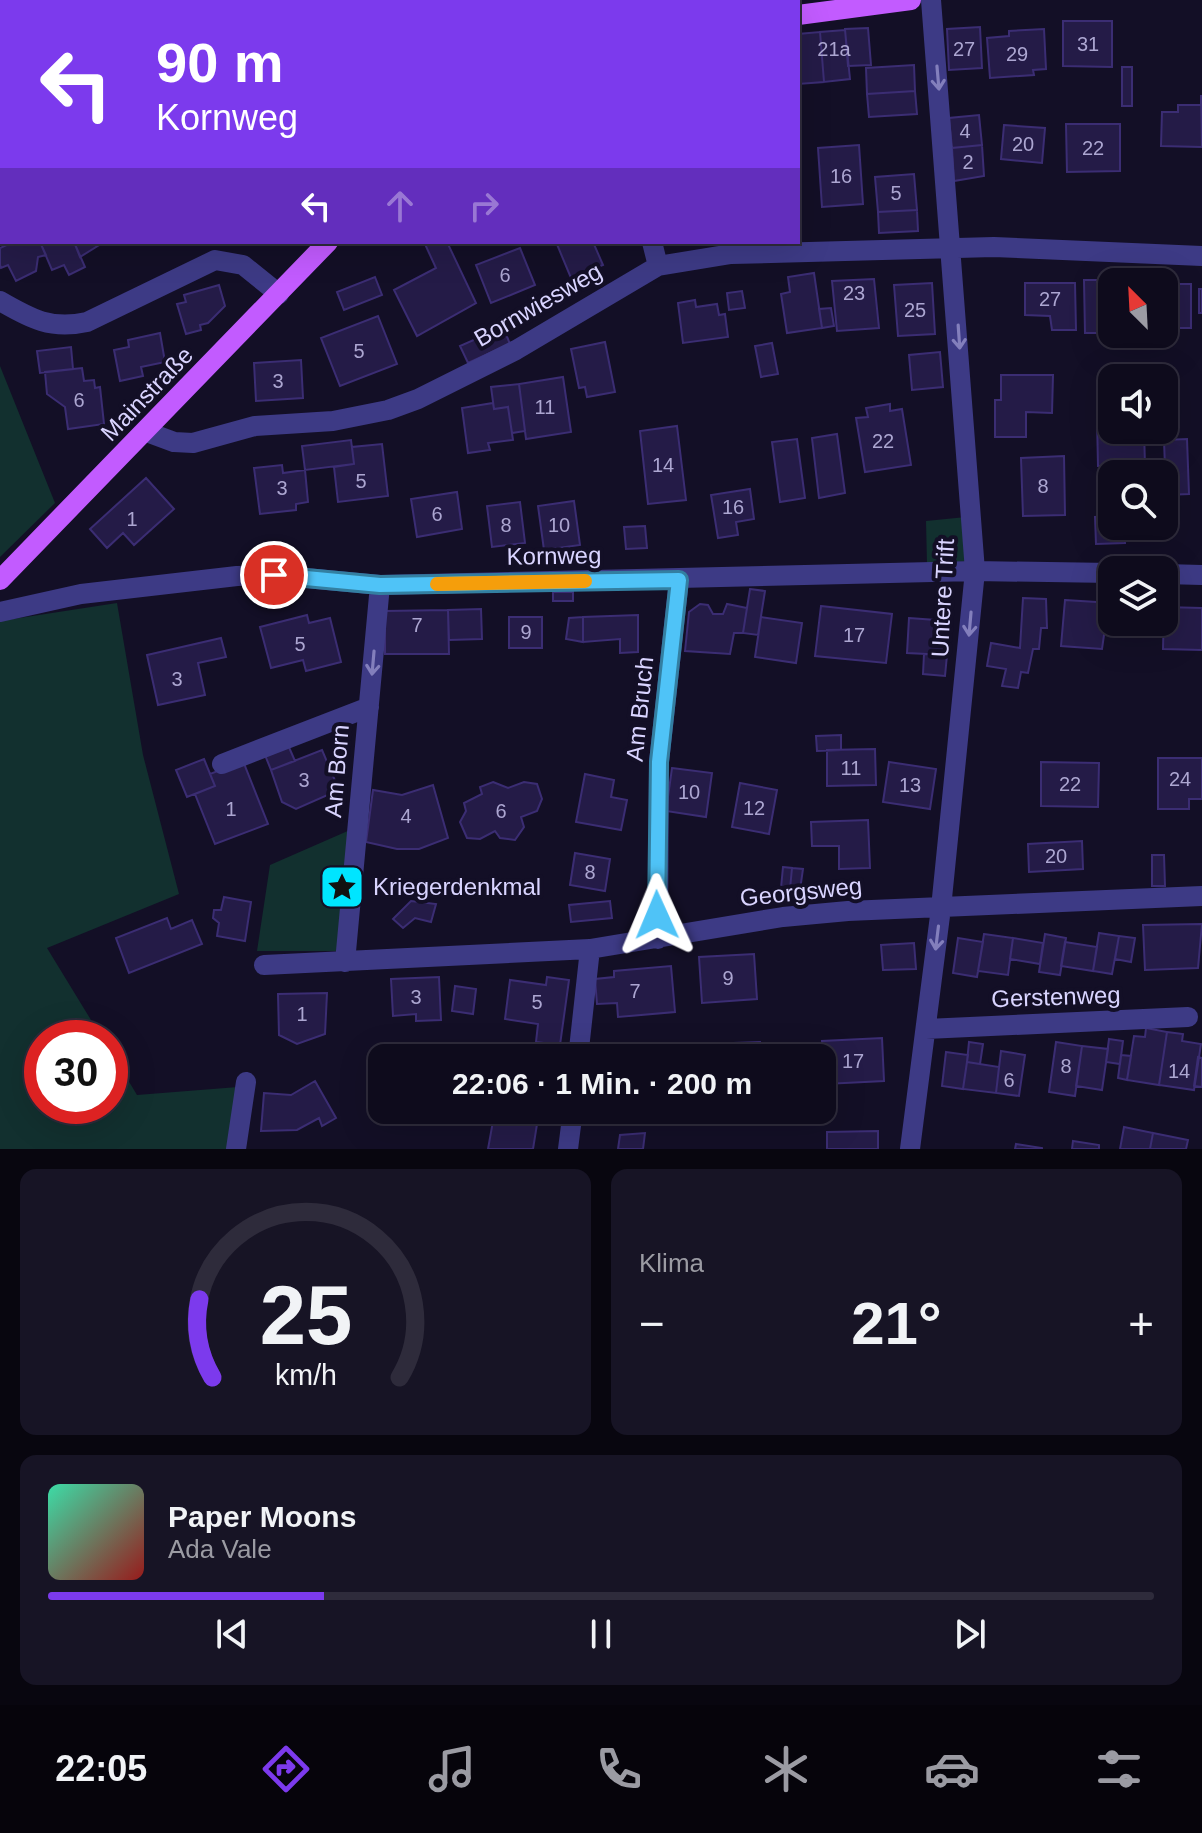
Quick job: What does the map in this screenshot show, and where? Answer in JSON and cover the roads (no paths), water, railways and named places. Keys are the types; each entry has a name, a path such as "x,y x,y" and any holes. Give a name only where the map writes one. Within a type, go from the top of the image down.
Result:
{"main road":[{"path":"800,15 911,0"},
{"name":"Mainstraße","path":"0,580 147,432 326,244"}],"street":[{"name":"Untere Trift","path":"910,1149 941,908 975,571 953,248 931,0"},
{"path":"652,244 658,266"},
{"name":"Bornwiesweg","path":"147,432 174,442 193,443 255,426 333,421 388,410 418,399 516,350 658,266 731,254 953,248 1202,256"},
{"path":"0,301 41,324 72,326 87,322 215,260 243,265 279,294"},
{"name":"Kornweg","path":"0,612 81,594 203,578 274,575 380,585 975,571 1098,573"},
{"path":"1178,574 1202,575"},
{"name":"Am Bruch","path":"658,939 659,762 679,580"},
{"name":"Am Born","path":"345,962 380,585"},
{"path":"222,764 369,707"},
{"name":"Georgsweg","path":"264,965 590,949 783,917 1202,896"},
{"path":"580,1044 590,949"},
{"name":"Gerstenweg","path":"926,1029 1188,1017"},
{"path":"236,1149 246,1082"},
{"path":"568,1149 571,1124"}],"place":[{"name":"Kriegerdenkmal","path":"342,887"}]}
